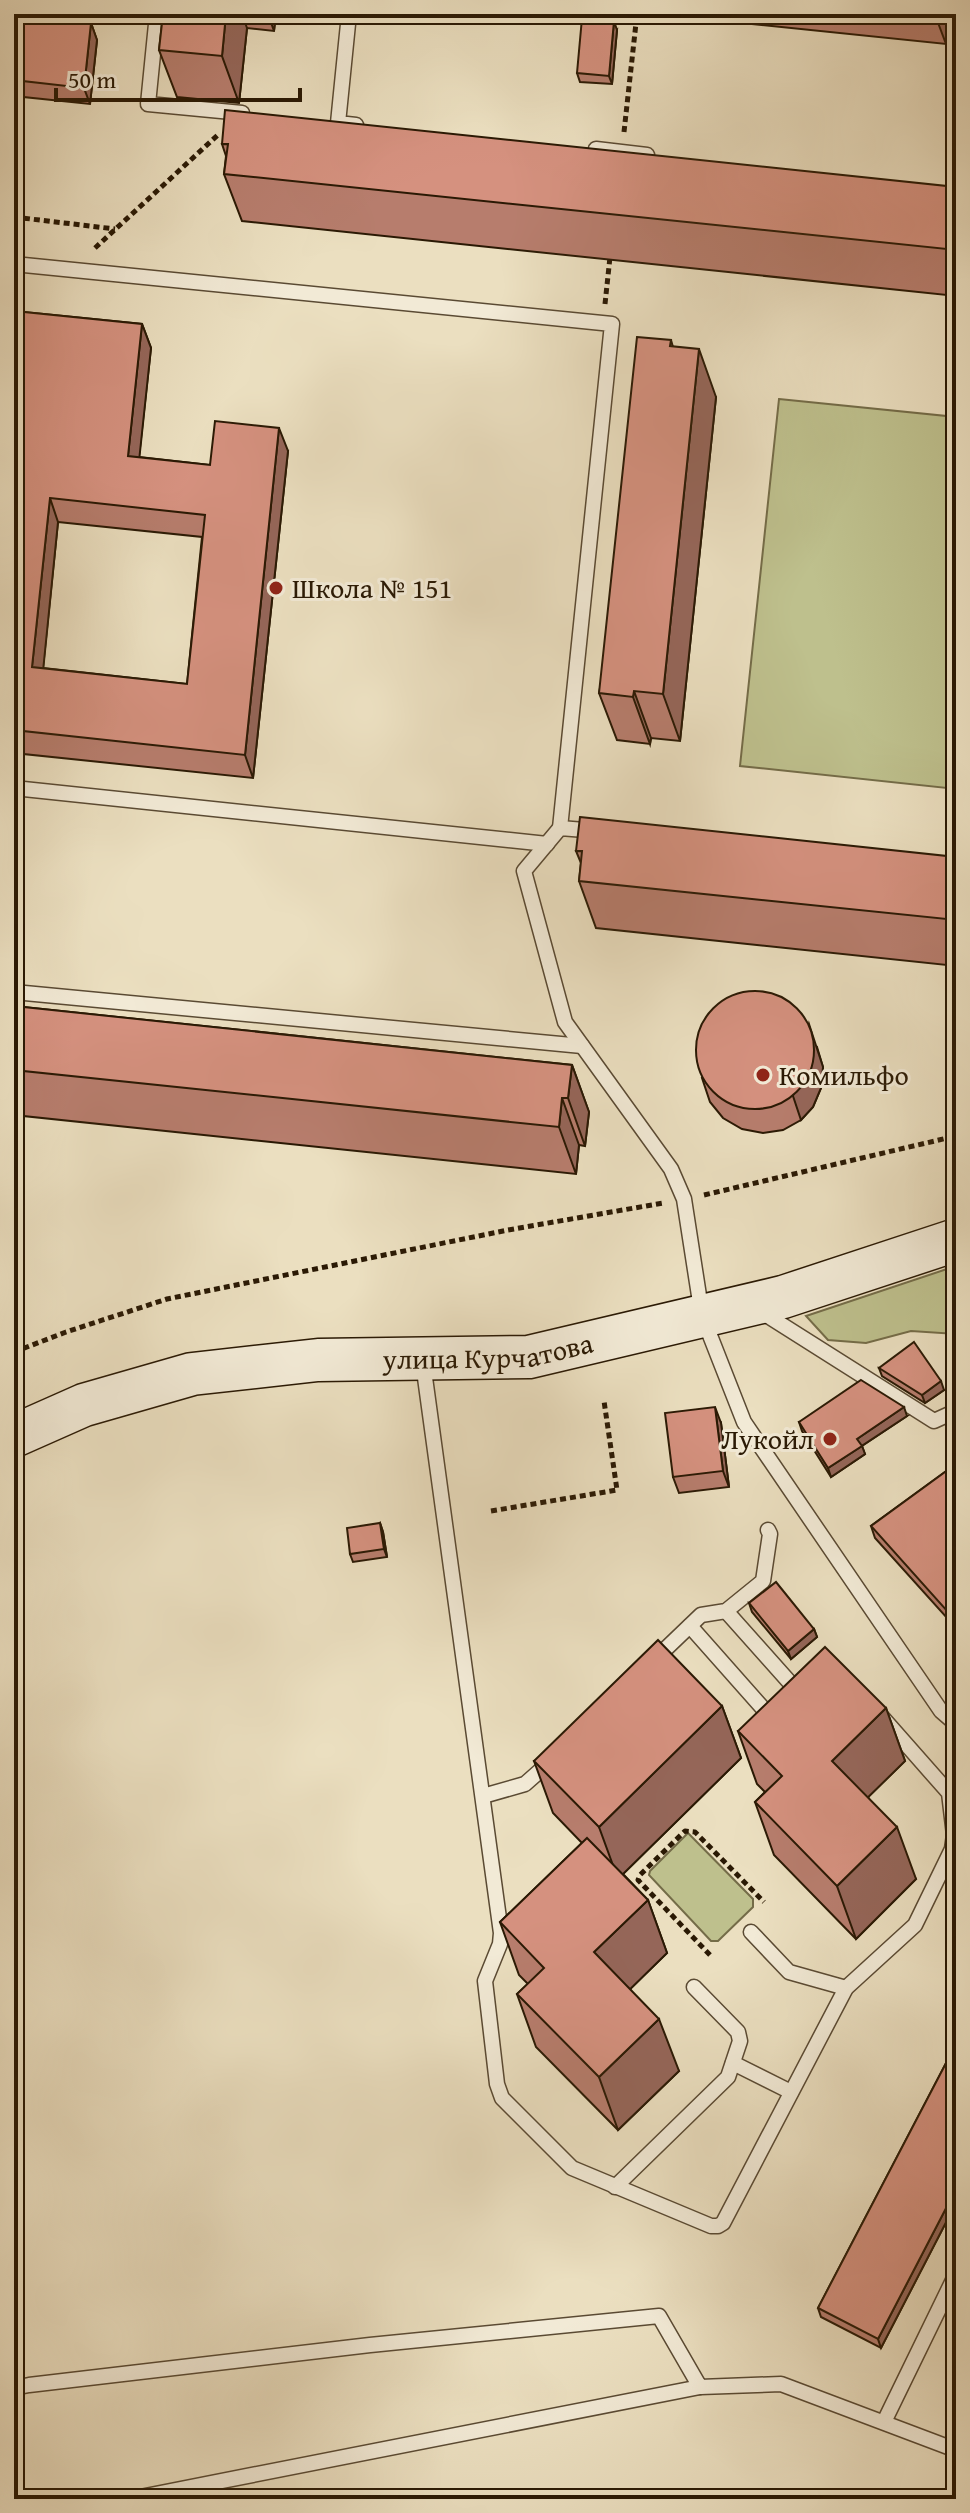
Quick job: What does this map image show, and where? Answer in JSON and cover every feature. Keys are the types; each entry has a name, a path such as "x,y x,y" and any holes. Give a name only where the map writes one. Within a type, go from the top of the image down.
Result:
{"main road":[{"name":"улица Курчатова","path":"14,1436 84,1405 192,1374 318,1360 529,1357 783,1297 956,1240"}],"lane":[{"path":"157,14 148,104 248,114"},
{"path":"349,14 331,122 370,126"},
{"path":"574,147 667,157"},
{"path":"14,264 612,324 560,828 524,871 565,1022 671,1169 684,1199 702,1315 744,1422 941,1711 956,1724"},
{"path":"14,788 547,844"},
{"path":"560,828 608,832"},
{"path":"14,992 582,1046"},
{"path":"750,1304 934,1421 956,1411"},
{"path":"422,1359 501,1933 500,1944 485,1981 498,2092 572,2168 718,2226 723,2223 846,1988 915,1925 954,1842 950,1798 946,1789 868,1701"},
{"path":"644,1670 701,1615 726,1611 763,1581 768,1530"},
{"path":"690,1626 768,1714 777,1715 806,1690 726,1611"},
{"path":"483,1796 525,1784 565,1748"},
{"path":"751,1932 789,1972 846,1988"},
{"path":"615,2187 728,2077 740,2041 738,2032 694,1987"},
{"path":"733,2063 791,2092"},
{"path":"884,2422 956,2274"},
{"path":"14,2388 370,2345 659,2316 700,2387"},
{"path":"130,2499 700,2387 781,2384 956,2450"}],"path":[{"path":"621,152 637,14"},
{"path":"71,270 248,114"},
{"path":"14,217 116,229"},
{"path":"603,323 610,257"},
{"path":"14,1352 167,1299 508,1230 684,1199 956,1136"},
{"path":"491,1511 617,1490 604,1401"},
{"path":"710,1955 638,1880 640,1875 685,1831 695,1832 764,1902"}],"green space":[{"path":"779,399 956,417 956,789 740,766"},
{"path":"956,1266 956,1334 911,1331 866,1343 828,1340 806,1316"},
{"path":"688,1833 753,1899 753,1907 718,1941 711,1941 649,1875"}],"building":[{"path":"163,14 226,14 222,56 159,50"},
{"path":"877,14 938,14 937,20"},
{"path":"14,15 91,23 84,88 14,80"},
{"path":"582,18 614,21 609,76 577,73"},
{"path":"225,110 956,187 956,250 224,174 228,144 222,144"},
{"path":"14,311 142,324 128,456 210,465 215,421 279,428 245,755 14,730","holes":["50,498 205,515 187,684 32,667"]},
{"path":"637,337 671,340 670,346 699,349 663,694 634,691 633,697 599,693"},
{"path":"580,817 956,857 956,920 579,881 582,851 576,851"},
{"name":"Комильфо","path":"755,991 778,995 797,1008 810,1027 814,1050 810,1073 797,1092 778,1105 755,1109 732,1105 713,1092 700,1073 696,1050 700,1027 713,1008 732,995"},
{"path":"14,1006 572,1065 568,1098 562,1098 559,1127 14,1070"},
{"path":"914,1342 941,1381 922,1395 879,1368"},
{"path":"861,1380 904,1407 857,1439 862,1446 828,1468 799,1422"},
{"path":"715,1407 723,1471 673,1477 665,1413"},
{"path":"956,1464 955,1546 956,1621 871,1526"},
{"path":"380,1523 384,1549 350,1554 347,1528"},
{"path":"776,1582 814,1629 788,1651 749,1603"},
{"path":"658,1640 722,1706 599,1827 534,1761"},
{"path":"825,1647 886,1708 832,1761 897,1827 837,1886 755,1802 782,1776 738,1731"},
{"path":"587,1838 648,1900 594,1952 659,2019 599,2077 517,1994 544,1968 500,1922"},
{"path":"956,2044 956,2189 878,2339 818,2308"},
{"path":"956,2330 956,2352 948,2348"}],"place":[{"name":"Школа № 151","path":"276,588"},
{"name":"Комильфо","path":"763,1075"},
{"name":"Лукойл","path":"830,1439"}]}
